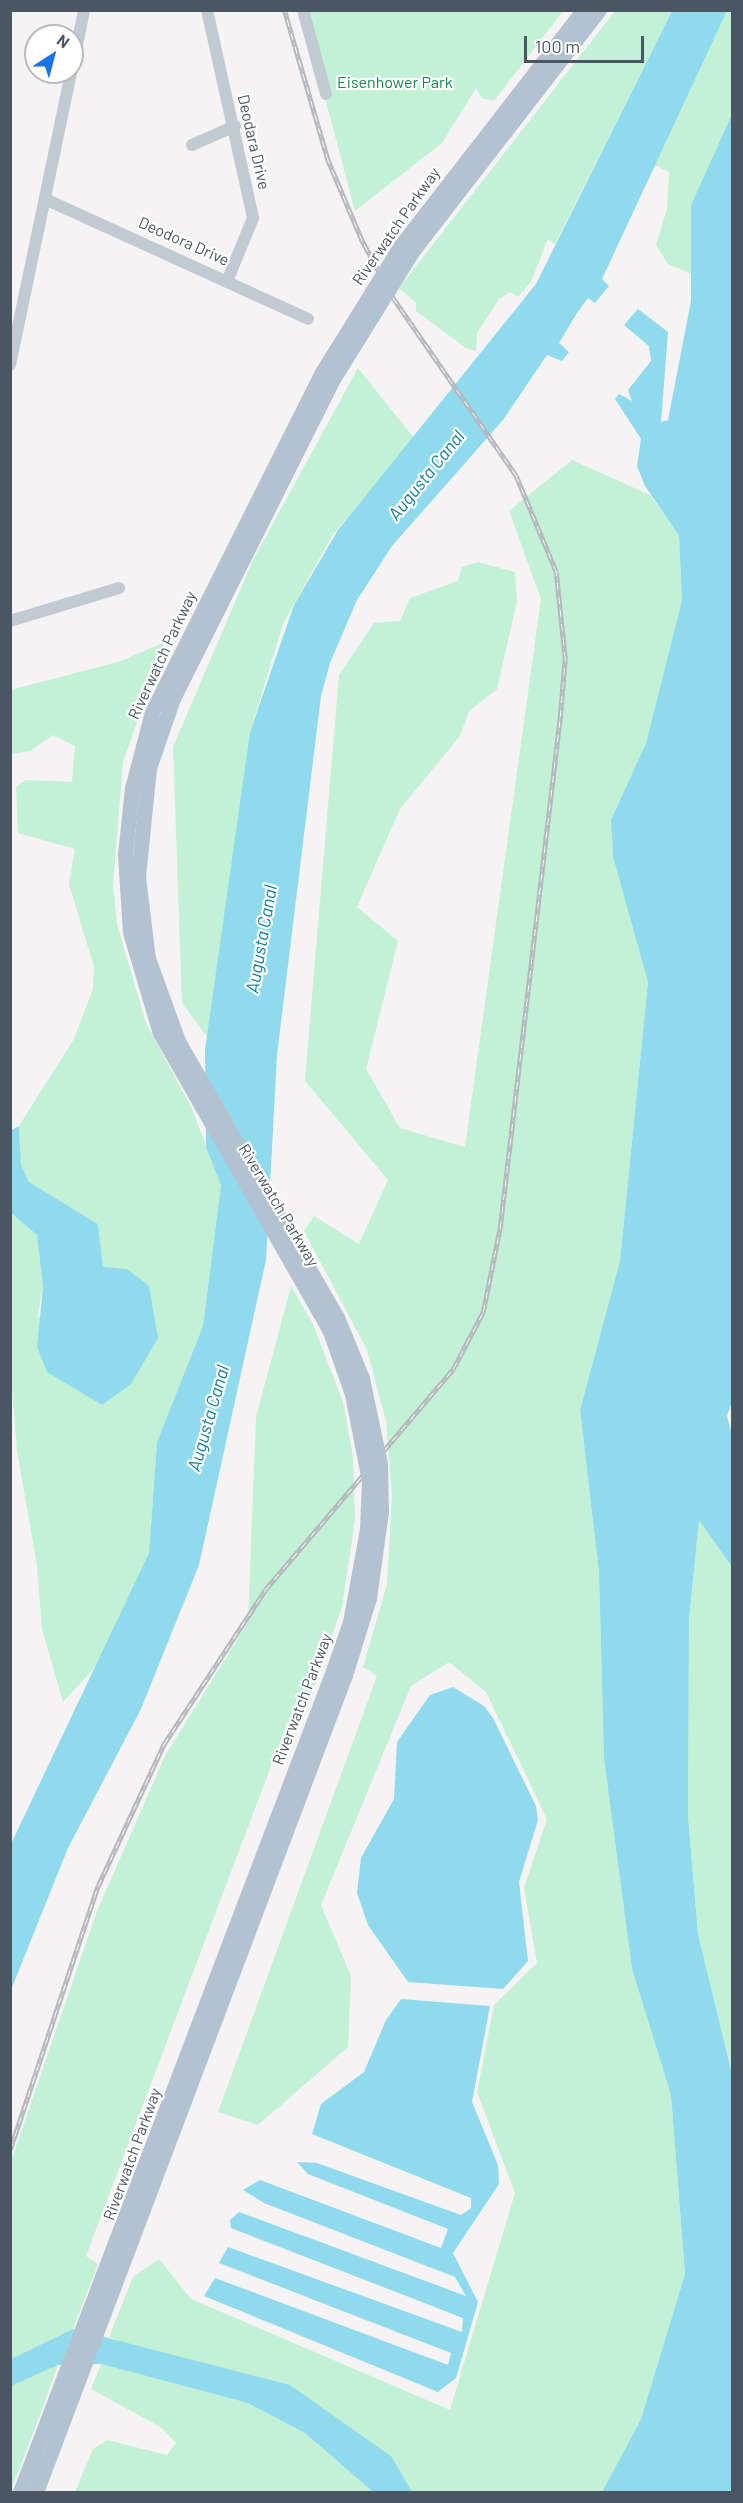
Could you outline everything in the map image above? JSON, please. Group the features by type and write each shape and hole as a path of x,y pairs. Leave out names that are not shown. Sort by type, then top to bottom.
{"main road":[{"name":"Riverwatch Parkway","path":"36,2493 59,2435 104,2296 350,1622 367,1529 369,1481 343,1359 313,1298 175,1065 146,1000 130,932 124,855 132,788 167,678 327,377 406,249 583,10"},
{"name":"Riverwatch Parkway","path":"406,249 599,10"},
{"name":"Riverwatch Parkway","path":"20,2493 40,2441 104,2296 355,1647 377,1561 381,1510 380,1464 363,1378 314,1276 178,1041 160,1000 142,916 139,839 149,768 187,667 327,377"}],"street":[{"path":"10,365 84,10"},
{"name":"Deodara Drive","path":"207,10 235,126 253,218 228,279"},
{"path":"303,10 326,94"},
{"path":"192,145 235,126"},
{"name":"Deodora Drive","path":"45,198 228,279 308,319"},
{"path":"10,621 119,588"}],"green space":[{"name":"Eisenhower Park","path":"302,11 563,11 494,101 482,98 476,88 442,143 355,211"},
{"path":"615,11 672,11 555,244 548,239 531,282 518,297 510,292 499,299 477,333 476,351 466,348 416,311 416,303 399,288"},
{"path":"727,11 732,11 732,114 691,205 693,275 668,264 656,245 667,209 669,172 655,165"},
{"path":"358,368 414,438 332,536 283,624 250,732 209,1039 182,1003 173,747 253,560"},
{"path":"572,460 650,495 679,536 682,600 646,743 611,820 613,857 648,982 620,1261 580,1410 599,1572 604,1759 632,1969 671,2095 685,2274 641,2419 602,2492 412,2492 392,2457 109,2337 133,2277 159,2259 191,2299 450,2410 515,2193 477,2092 494,2005 537,1963 524,1888 547,1819 486,1692 449,1662 411,1686 321,1905 351,1976 348,2047 258,2125 218,2112 377,1676 363,1667 387,1584 392,1495 386,1421 367,1350 304,1231 314,1216 359,1244 388,1180 305,1081 339,675 374,623 400,621 410,598 458,581 462,567 478,562 515,572 517,601 497,689 469,711 460,736 400,809 357,907 398,941 366,1069 400,1128 465,1147 541,599 509,511"},
{"path":"165,642 123,762 113,884 117,924 146,1023 192,1109 221,1185 203,1326 157,1442 149,1553 98,1664 63,1702 42,1629 37,1566 17,1451 11,1378 11,1213 37,1235 43,1287 37,1318 127,1269 103,1268 98,1224 29,1182 21,1165 19,1126 74,1039 93,989 94,967 69,884 75,849 18,833 16,787 26,780 72,782 75,746 53,735 30,751 11,754 11,690 121,661"},
{"path":"291,1286 313,1324 343,1402 353,1457 355,1520 342,1607 304,1716 288,1721 86,2256 98,2264 73,2329 11,2359 11,2161 97,1911 165,1756 248,1622 256,1417"},
{"path":"699,1519 732,1567 732,2074 698,1934 688,1816 689,1620"},
{"path":"101,2364 248,2403 305,2433 373,2492 75,2492 93,2449 107,2440 167,2455 176,2443 162,2428 91,2389"},
{"path":"58,2365 37,2423 11,2490 11,2386"}],"water":[{"name":"Augusta Canal","path":"672,11 727,11 602,279 609,286 595,303 588,298 577,313 559,343 569,352 562,361 547,355 503,420 392,546 357,600 330,663 321,696 277,1055 266,1260 199,1565 141,1709 68,1848 11,1990 11,1844 149,1553 157,1442 203,1326 221,1185 206,1147 205,1050 250,732 294,605 338,530 536,284"},
{"path":"732,114 732,1402 727,1416 732,1434 732,1567 699,1520 689,1620 688,1816 698,1934 732,2074 732,2492 602,2492 641,2419 685,2274 671,2095 632,1969 604,1759 599,1572 580,1410 620,1261 648,982 613,857 611,820 646,743 682,600 679,536 645,486 637,466 641,439 615,399 619,394 632,401 628,390 651,361 649,346 624,325 638,309 668,332 661,422 668,420 691,301 691,205"},
{"path":"19,1126 21,1165 29,1182 98,1224 103,1267 127,1269 149,1286 158,1338 131,1384 102,1405 47,1372 37,1347 43,1287 37,1235 11,1213 11,1130"},
{"path":"453,1687 484,1706 493,1718 536,1806 538,1820 519,1882 528,1961 503,1989 408,1982 368,1925 357,1893 361,1858 394,1799 397,1742 430,1695"},
{"path":"401,1999 490,2006 472,2102 498,2165 499,2184 453,2253 478,2302 456,2378 438,2392 204,2296 215,2278 448,2365 451,2353 219,2263 228,2247 462,2332 463,2318 231,2228 230,2220 239,2212 466,2296 455,2277 264,2203 243,2190 260,2180 441,2248 448,2229 308,2174 297,2162 317,2163 461,2215 471,2208 471,2198 312,2134 321,2104 364,2072 386,2020"},
{"path":"73,2329 290,2385 392,2457 412,2492 373,2492 305,2433 248,2403 101,2364 58,2365 11,2386 11,2359"}],"railway":[{"path":"10,2150 98,1886 164,1744 265,1590 453,1369 483,1312 500,1228 565,659 556,572 516,476 394,300 362,241 328,161 284,10"}]}
